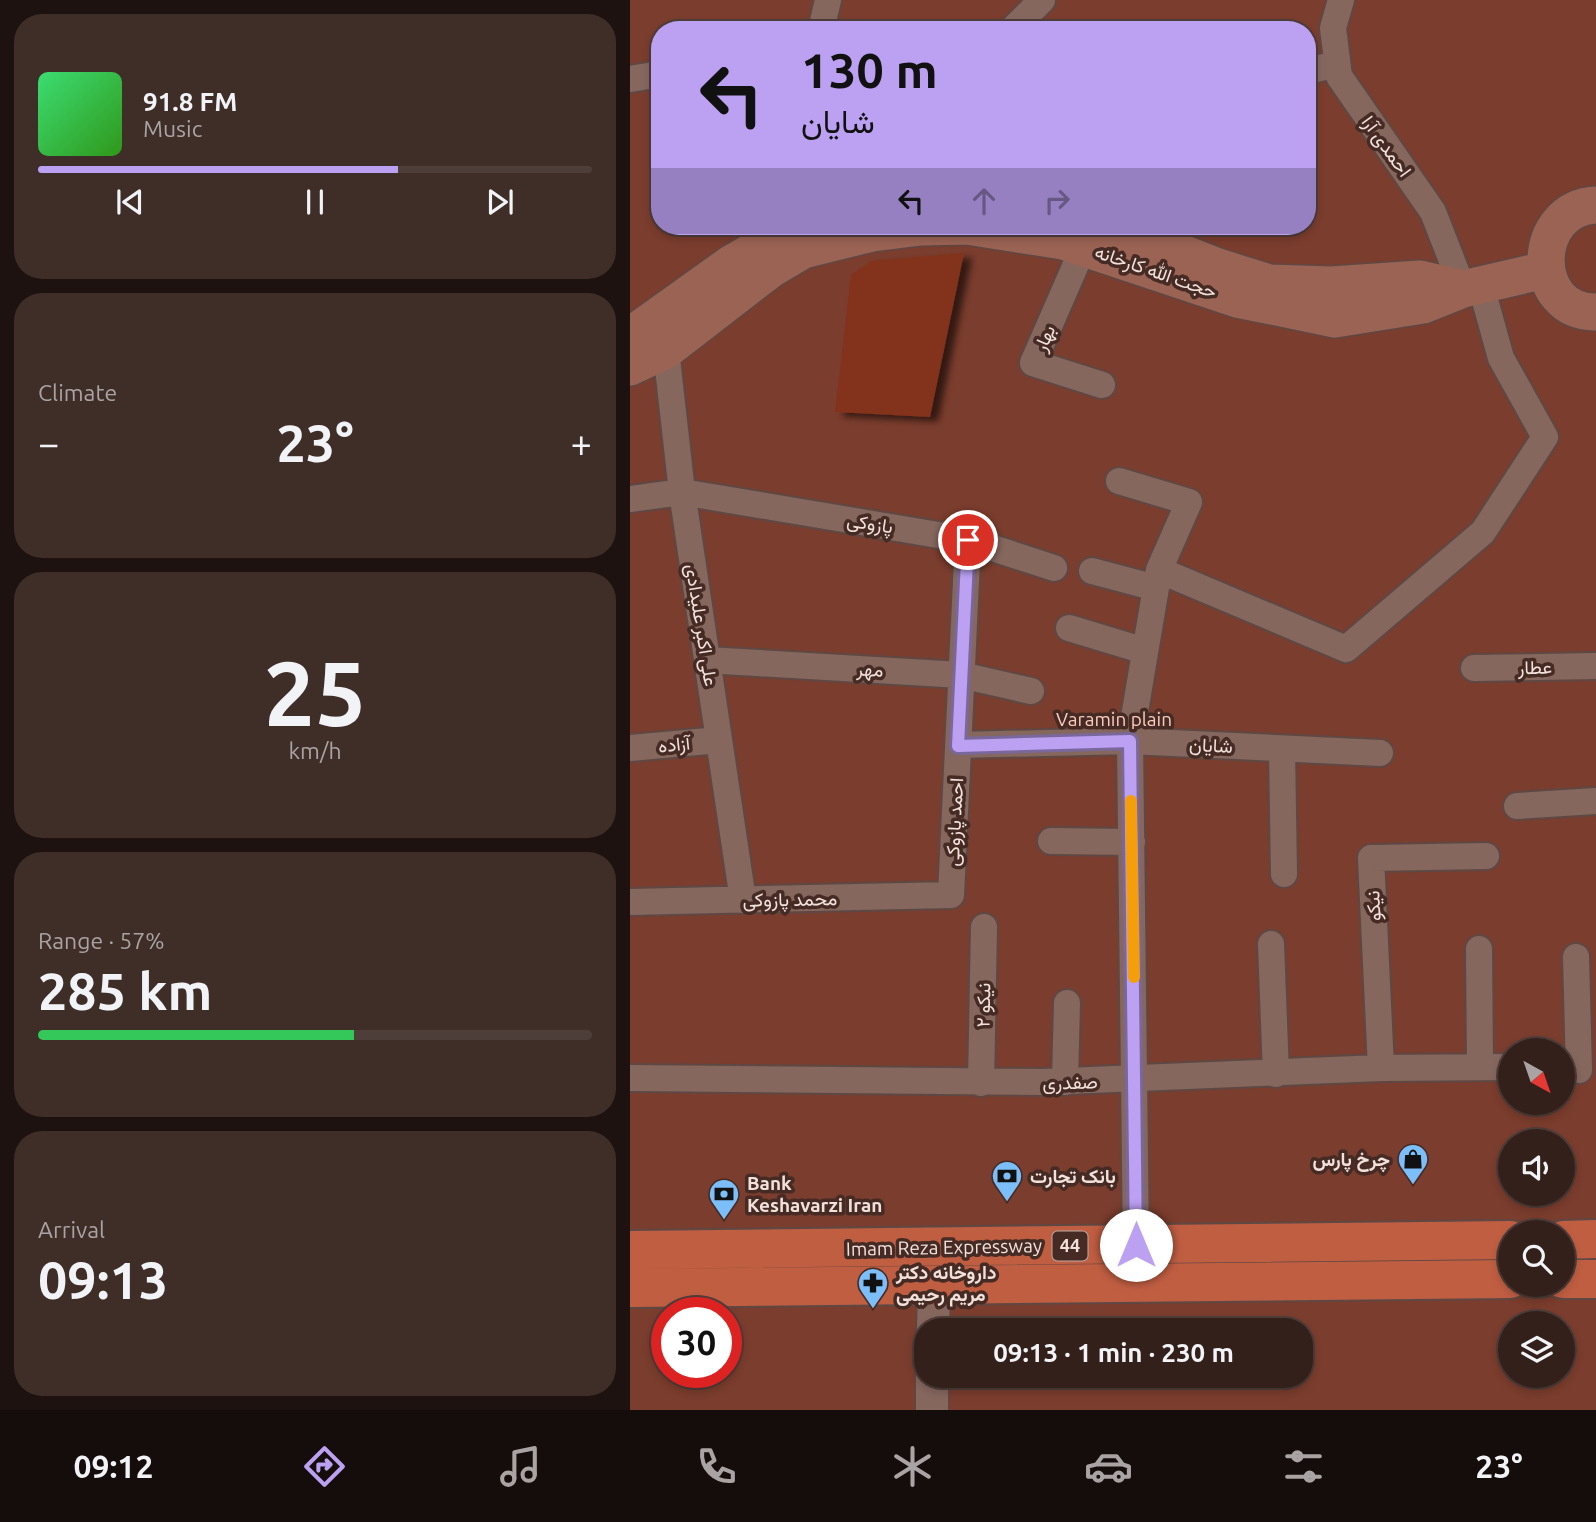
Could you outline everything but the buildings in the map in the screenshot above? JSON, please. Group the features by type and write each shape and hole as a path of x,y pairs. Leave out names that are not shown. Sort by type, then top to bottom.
{"highway":[{"path":"1575,1240 1596,1239"},
{"name":"Imam Reza Expressway","path":"630,1250 1498,1240"},
{"name":"Imam Reza Expressway","path":"630,1288 1498,1279"},
{"path":"1575,1279 1596,1279"}],"main road":[{"path":"1596,205 1575,210 1560,220 1549,234 1545,252 1545,270 1551,285 1561,298 1575,308 1596,312"},
{"path":"630,336 732,263 782,235"},
{"name":"حجت الله کارخانه","path":"630,367 666,350 741,291 803,250 864,235"},
{"name":"حجت الله کارخانه","path":"1099,236 1237,299 1335,319 1423,305 1472,287 1545,270"}],"street":[{"path":"823,21 828,0"},
{"path":"1021,21 1042,0"},
{"name":"احمدی آرا","path":"1157,579 1346,649 1483,532 1545,437 1501,358 1472,287 1433,212 1346,89 1337,64 1333,28 1341,0"},
{"path":"1316,69 1337,64"},
{"path":"630,79 651,76"},
{"name":"بهار","path":"1099,236 1033,363 1102,385"},
{"name":"علی اکبر علیدادی","path":"666,350 682,492 743,900"},
{"path":"1119,481 1189,502 1157,579 1130,741 1136,1245"},
{"name":"پازوکی","path":"630,499 682,492 968,540 1054,568"},
{"name":"احمد پازوکی","path":"951,895 968,540"},
{"path":"1092,571 1157,579"},
{"path":"1069,628 1145,651"},
{"name":"مهر","path":"707,660 961,675 1031,691"},
{"name":"عطار","path":"1474,668 1596,666"},
{"name":"آزاده","path":"630,748 719,740"},
{"name":"شایان","path":"958,746 1130,741 1380,753"},
{"path":"1282,749 1284,874"},
{"path":"1517,806 1596,801"},
{"path":"1051,841 1132,842"},
{"name":"نیکو","path":"1381,1069 1371,858 1486,856"},
{"name":"محمد پازوکی","path":"630,902 951,895"},
{"name":"نیکو ۲","path":"981,1083 984,927"},
{"path":"1271,944 1276,1073"},
{"path":"1479,949 1480,1066"},
{"path":"1576,957 1579,1070"},
{"path":"1065,1082 1067,1003"},
{"name":"صفدری","path":"630,1078 1065,1082 1498,1067"},
{"path":"933,1318 934,1284"},
{"path":"932,1388 932,1410"}],"green space":[{"name":"Varamin plain","path":"630,0 1596,0 1596,1410 630,1410"}],"slow traffic":[{"path":"1131,801 1134,977"}],"place":[{"name":"چرخ پارس","path":"1413,1186"},
{"name":"بانک تجارت","path":"1007,1203"},
{"name":"Bank Keshavarzi Iran","path":"724,1221"},
{"name":"داروخانه دکتر مریم رحیمی","path":"873,1310"}],"route":[{"path":"968,540 958,746 1130,741 1136,1245"}]}
